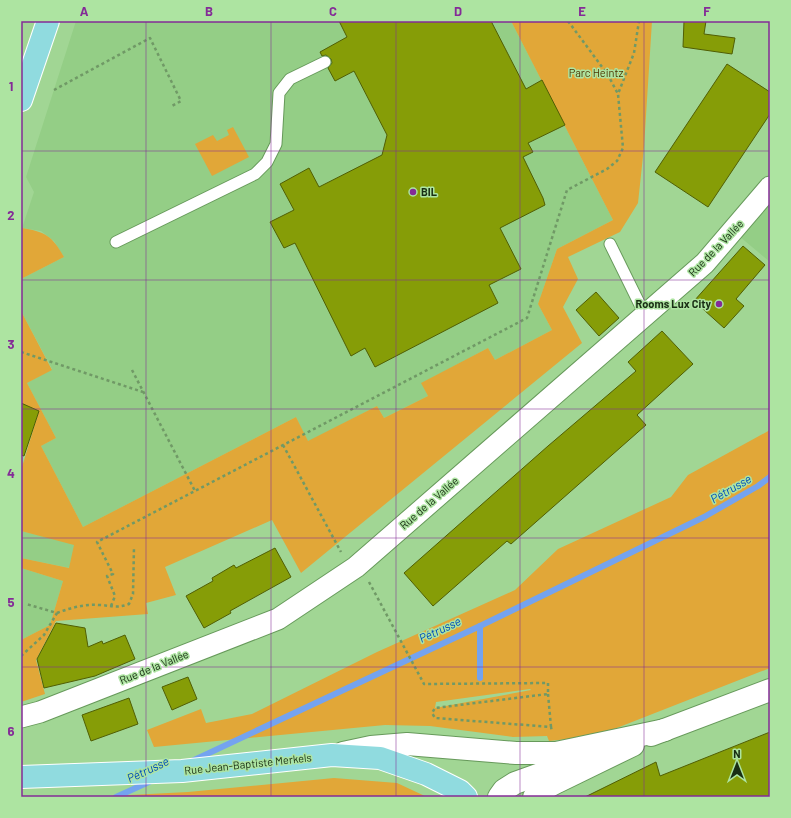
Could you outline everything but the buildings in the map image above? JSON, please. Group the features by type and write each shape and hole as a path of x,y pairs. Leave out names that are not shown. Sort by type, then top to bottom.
{"main road":[{"path":"22,97 48,21"},
{"path":"499,797 504,790 515,783 665,730 770,690"},
{"path":"332,755 371,747 406,744 516,753 556,753 665,730"},
{"path":"534,797 538,792 557,789 665,730"},
{"name":"Rue Jean-Baptiste Merkels","path":"32,777 182,771 332,755 380,758 426,774 460,791 466,797"}],"street":[{"name":"Rue de la Vallée","path":"21,717 40,712 278,619 356,567 705,263 770,187"}],"lane":[{"path":"116,242 255,174 267,162 276,144 279,93 290,79 325,62"},
{"path":"610,244 645,315"}],"path":[{"path":"111,606 115,596 107,576 113,574 97,542 526,318 567,190 607,169 617,161 623,148 618,94 608,75 568,21"},
{"path":"618,94 634,53 639,21"},
{"path":"54,90 150,38 181,101 170,107"},
{"path":"21,352 143,392"},
{"path":"132,370 196,491"},
{"path":"283,445 343,556"},
{"path":"26,604 57,613 84,605 111,606 120,608 129,604 133,594 134,547"},
{"path":"366,576 424,684 548,683 551,727 556,753"},
{"path":"21,656 44,635 57,613"},
{"path":"548,694 435,708 432,713 435,718 551,727"}],"shaded area":[{"path":"76,21 511,21 613,220 557,249 538,304 552,330 495,360 488,348 422,383 428,396 384,418 377,406 308,442 296,417 83,527 41,446 56,438 27,383 52,369 21,311 21,279 64,257 54,241 41,231 22,228 34,192 26,177"},
{"path":"770,199 770,262 733,231"},
{"path":"21,531 75,544 70,568 21,558"},
{"path":"21,568 63,581 50,625 21,640"}],"green space":[{"name":"Parc Heintz","path":"511,21 652,21 644,147 638,203 620,232 568,257 578,279 563,307 582,343 301,573 272,520 165,567 176,595 146,603 148,614 56,621 36,660 45,694 21,702 21,640 50,625 63,581 21,568 21,558 69,568 74,545 21,531 21,470 39,411 21,403 21,311 52,370 27,383 56,438 41,446 83,527 296,417 308,441 377,406 384,418 428,396 421,383 488,348 495,360 552,330 538,304 557,249 613,220"},
{"path":"233,127 249,157 212,176 195,144 213,135 217,141 229,135 227,130"},
{"path":"22,228 37,231 48,236 56,244 64,257 21,279"},
{"path":"770,430 770,668 604,733 577,738 549,741 547,736 513,737 430,726 385,725 154,747 147,730 201,709 206,723 252,714 377,652 515,590 558,549 671,497 688,475","holes":["531,690 435,708 436,702"]},
{"path":"334,778 397,783 427,797 91,797 188,792"}],"waterway":[{"name":"Pétrusse","path":"192,761 480,626 704,517 758,486 770,477"},
{"path":"480,626 480,678"},
{"name":"Pétrusse","path":"116,797 151,781"}],"place":[{"name":"BIL","path":"413,192"},
{"name":"Rooms Lux City","path":"719,304"}]}
